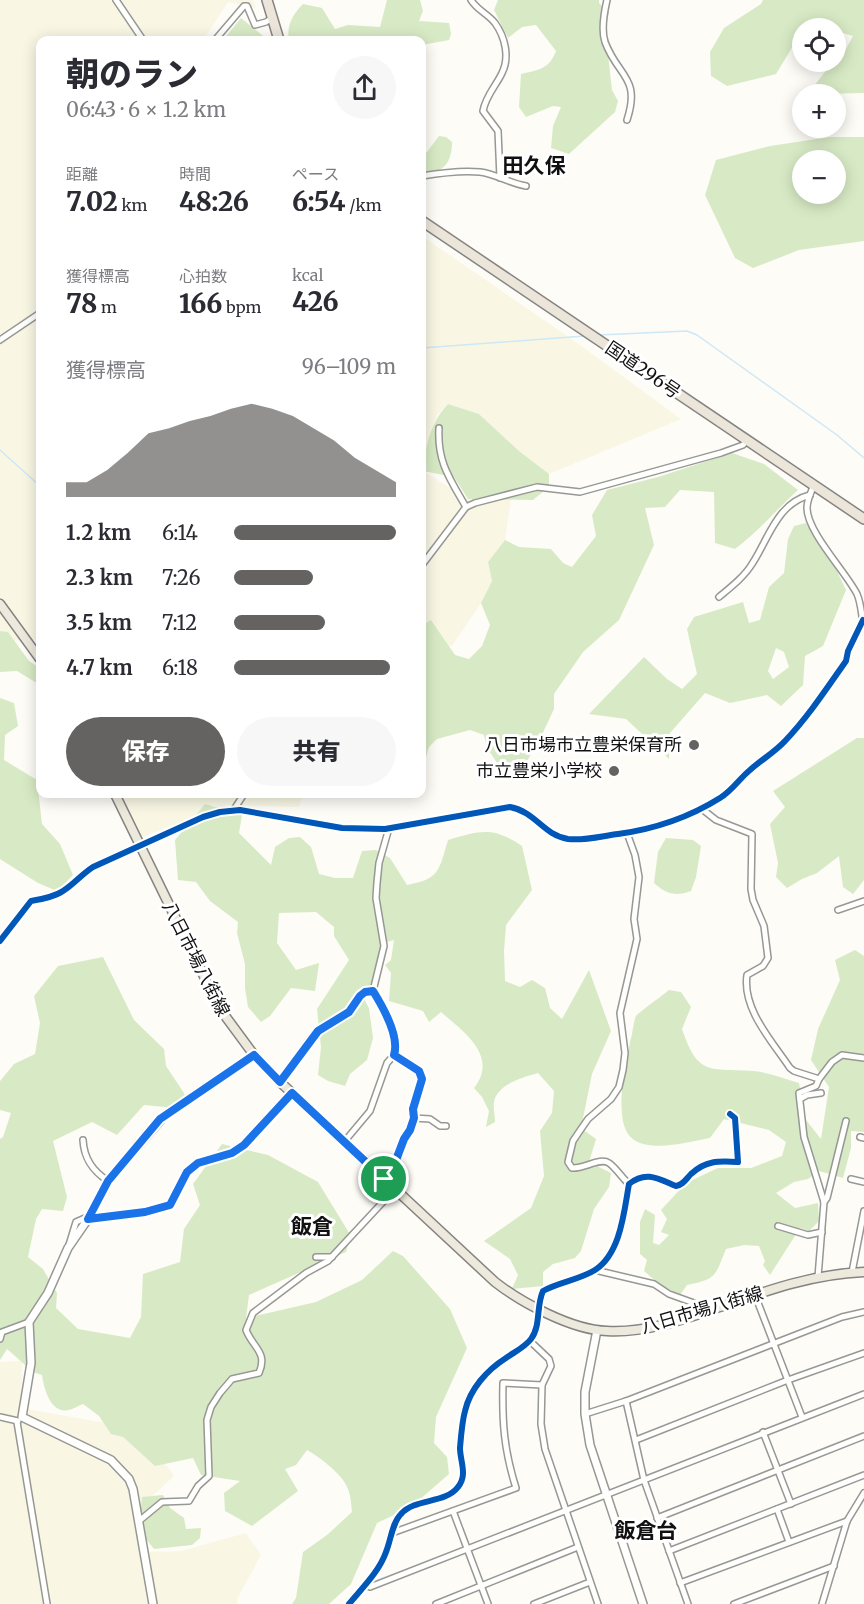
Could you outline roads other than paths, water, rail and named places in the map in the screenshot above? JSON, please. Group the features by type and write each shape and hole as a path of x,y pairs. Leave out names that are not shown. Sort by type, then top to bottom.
{"highway":[{"path":"267,0 278,36"},
{"name":"国道296号","path":"426,224 864,519"}],"main road":[{"path":"0,604 36,654"},
{"name":"八日市場八街線","path":"120,798 140,846 220,1010 254,1055 344,1142 509,1293 557,1318 597,1330 617,1331 647,1328 702,1313 800,1281 864,1272"}],"street":[{"path":"116,0 140,36"},
{"path":"471,0 478,9 494,21 506,48 506,63 492,87 483,111 498,131 500,178"},
{"path":"607,0 603,31 605,41 631,85 633,98 627,120"},
{"path":"218,36 244,6 247,6 255,25 272,18"},
{"path":"426,176 480,172 511,184 526,186"},
{"path":"0,340 36,316"},
{"path":"439,428 441,460 450,482 466,507"},
{"path":"426,561 466,507 476,503 537,487 580,492 721,453 743,445 747,440"},
{"path":"0,941 31,901 49,898 64,891 80,875 93,867 203,817 233,811 255,811 342,828 363,829 389,828 499,807 510,807 530,814 549,832 577,839 655,828 702,809 720,798 756,764 784,743 806,717 846,661 848,651 863,621 856,591 825,548 808,514 807,506 814,485"},
{"path":"719,597 752,565 775,521 798,501 810,495"},
{"path":"233,811 240,798"},
{"path":"702,809 716,820 752,834 751,889 764,926 768,958 763,966 747,975 748,996 756,1016 790,1068 819,1079"},
{"path":"344,1142 370,1111 387,1063 394,1055 395,1046 388,1017 384,1006 373,991 384,946 376,883 389,828"},
{"path":"627,833 635,855 639,877 634,919 637,939 620,1013 625,1053 623,1070 619,1087 611,1099 588,1119 573,1141 568,1162 572,1168 578,1169 604,1161 609,1163 629,1184"},
{"path":"838,910 864,901"},
{"path":"280,1082 318,1031 349,1012 365,992 373,991"},
{"path":"47,1604 20,1420 31,1363 29,1322 48,1293 68,1248 88,1219 108,1181 129,1155 166,1114 254,1055"},
{"path":"384,1179 396,1160 414,1118 413,1109 422,1075 394,1055"},
{"path":"824,1202 804,1137 800,1091 816,1086 832,1062 842,1055 864,1058"},
{"path":"88,1219 145,1212 170,1205 187,1172 198,1163 232,1153 244,1145 292,1093"},
{"path":"800,1099 807,1095 821,1093"},
{"path":"350,1604 366,1585 386,1553 401,1514 450,1494 458,1488 462,1479 460,1449 465,1412 472,1393 481,1380 499,1363 530,1341 537,1326 541,1295 546,1289 562,1285 595,1270 604,1262 614,1248 629,1184 642,1176 652,1175 681,1186 705,1163 738,1162 735,1119 730,1114"},
{"path":"414,1118 430,1119 440,1126 446,1126"},
{"path":"818,1277 824,1202 846,1121"},
{"path":"83,1140 84,1151 95,1172 108,1181"},
{"path":"851,1179 864,1182"},
{"path":"139,1521 162,1502 189,1501 198,1486 209,1476 207,1420 211,1407 232,1379 259,1373 262,1365 263,1357 246,1330 253,1313 306,1273 328,1261 395,1189"},
{"path":"852,1272 864,1210"},
{"path":"778,1227 808,1235 822,1232"},
{"path":"316,1257 332,1257"},
{"path":"595,1270 654,1284 669,1294 694,1303 702,1313"},
{"path":"755,1295 802,1417"},
{"path":"585,1414 626,1401 842,1317 864,1312"},
{"path":"0,1339 2,1332 29,1322"},
{"path":"597,1330 588,1373 585,1414 590,1445 643,1604"},
{"path":"530,1341 549,1359 551,1366 542,1385 541,1424 545,1449 598,1604"},
{"path":"636,1440 788,1380 864,1353"},
{"path":"392,1533 516,1488 507,1460 504,1439 502,1418 504,1383 542,1385"},
{"path":"366,1585 370,1587 564,1509 864,1394"},
{"path":"626,1401 644,1480 688,1604"},
{"path":"0,1417 20,1420 117,1464 129,1479 133,1490 153,1604"},
{"path":"763,1432 790,1504"},
{"path":"657,1518 864,1436"},
{"path":"669,1551 864,1475"},
{"path":"822,1604 847,1521 864,1493"},
{"path":"777,1509 789,1542"},
{"path":"453,1511 488,1604"},
{"path":"680,1583 847,1521"},
{"path":"436,1604 578,1547"},
{"path":"734,1604 834,1566"},
{"path":"534,1604 590,1582"}],"waterway":[{"path":"598,335 687,331 697,335 837,435 864,458"},
{"path":"426,348 584,336"},
{"path":"0,450 36,482"}],"place":[{"name":"八日市場市立豊栄保育所","path":"694,745"},
{"name":"市立豊栄小学校","path":"614,771"}],"district":[{"name":"田久保","path":"534,166"},
{"name":"飯倉","path":"312,1227"},
{"name":"飯倉台","path":"646,1531"}]}
